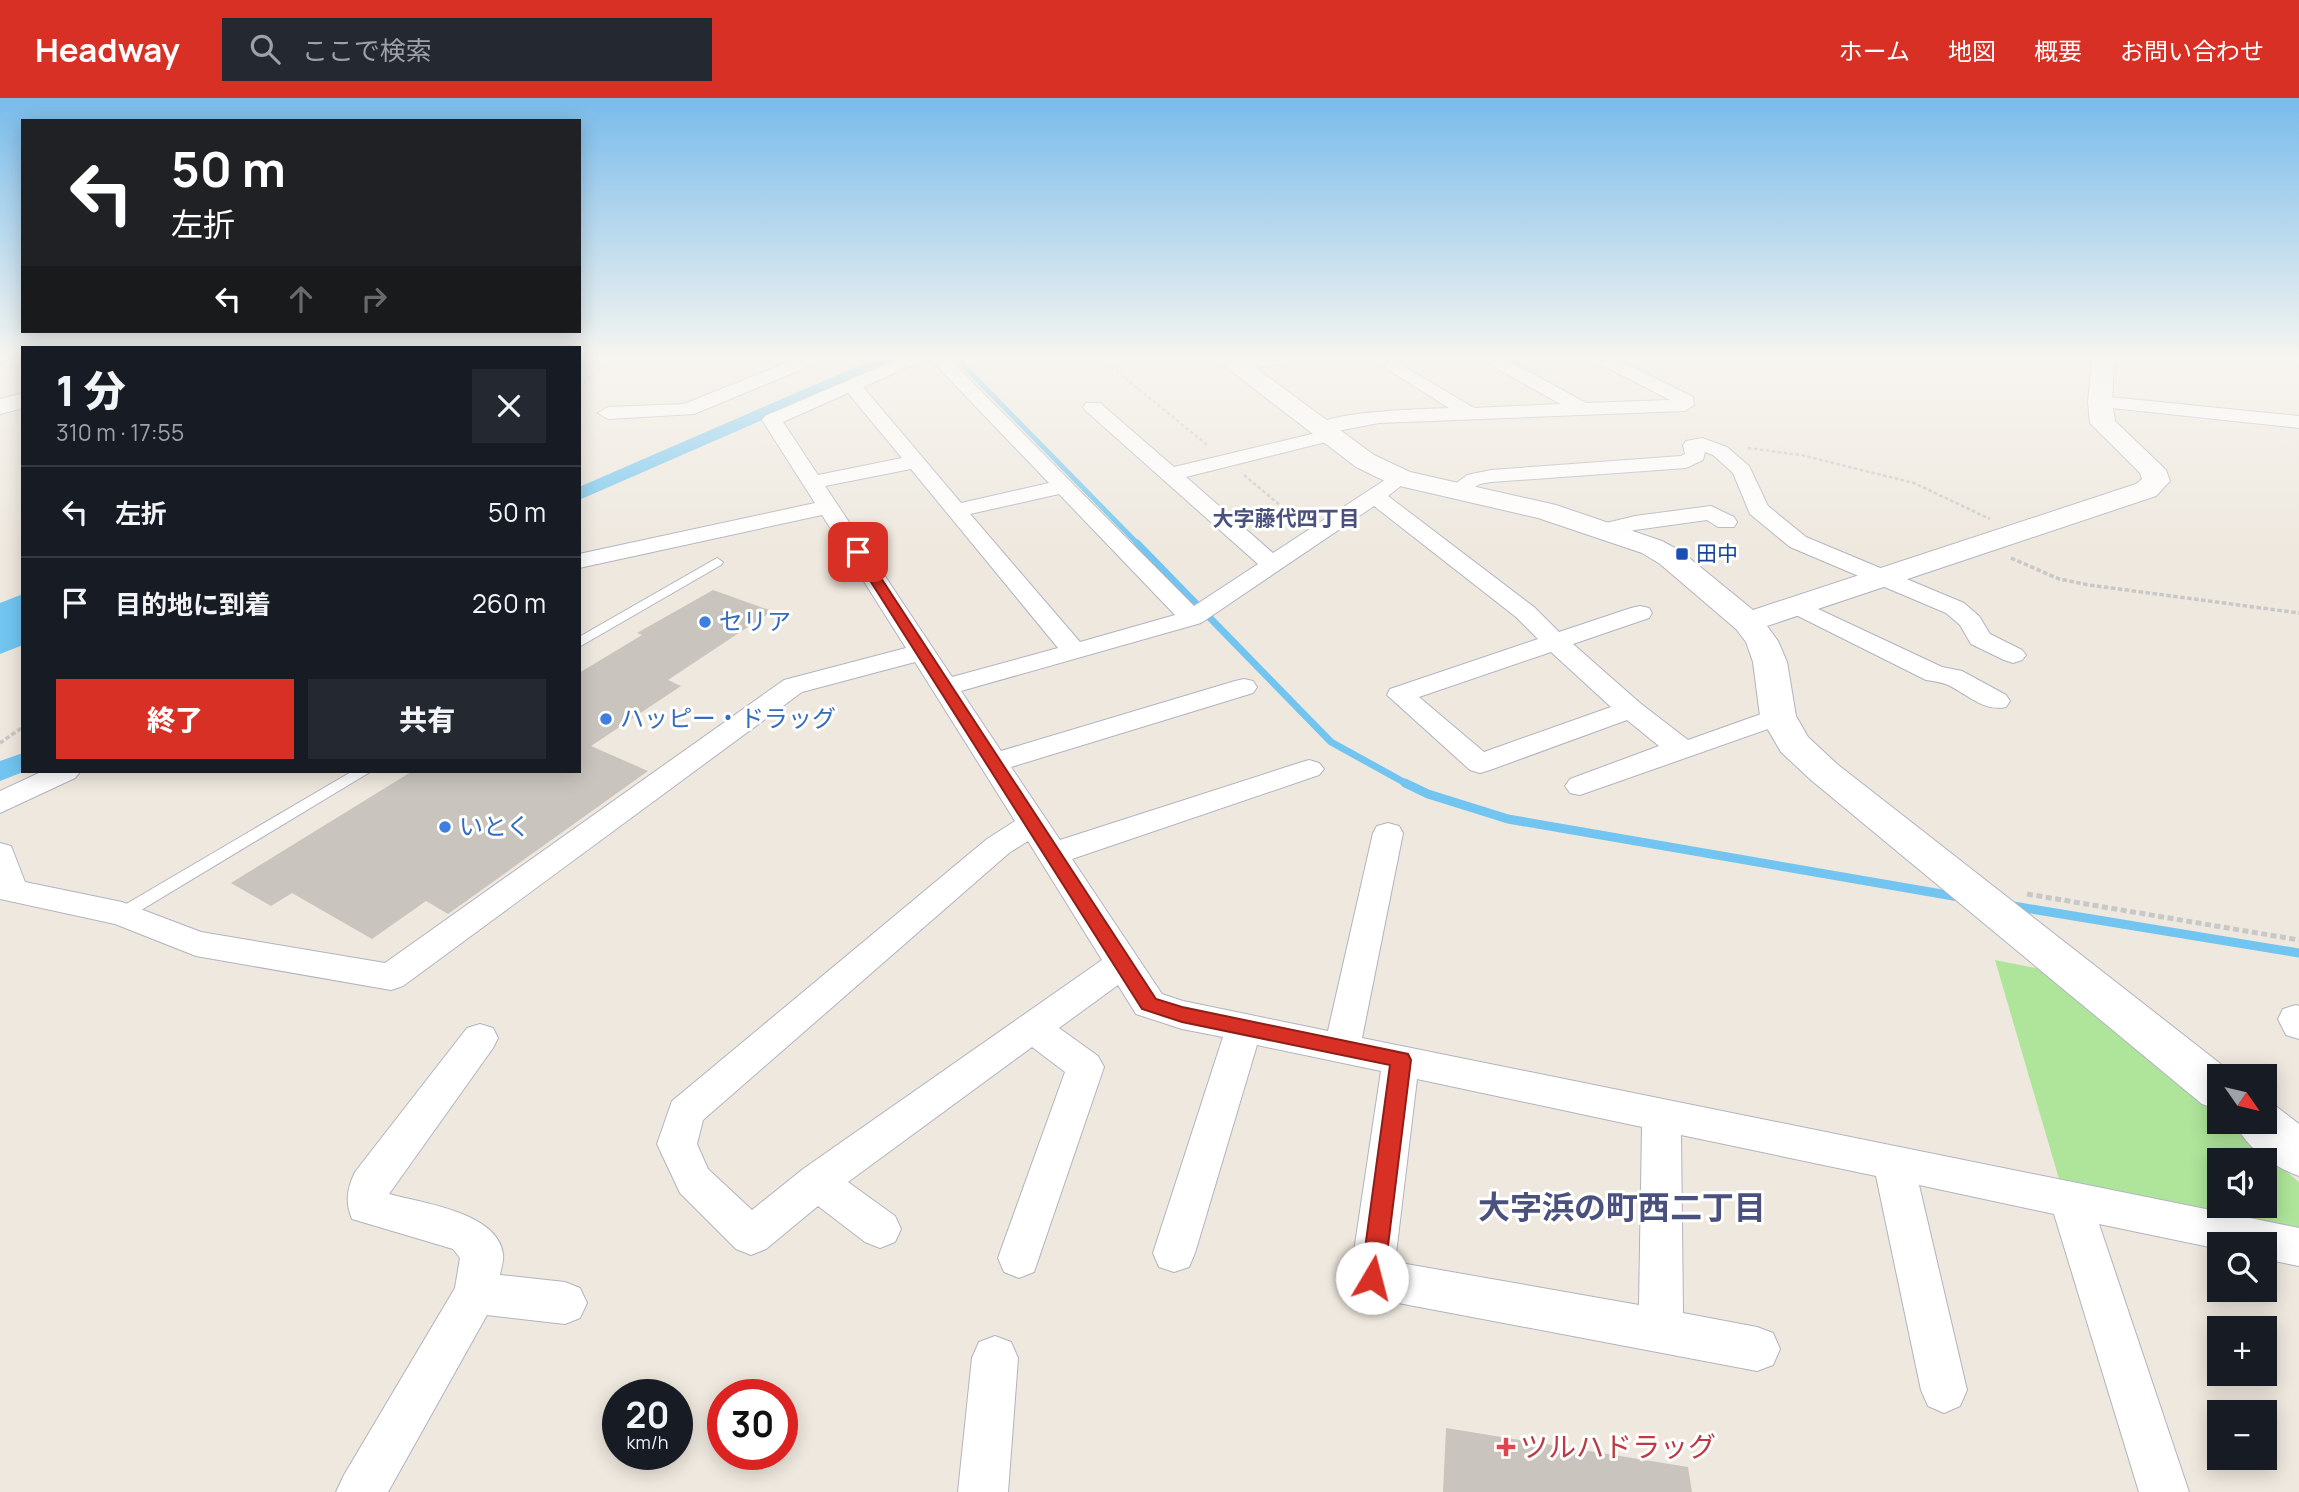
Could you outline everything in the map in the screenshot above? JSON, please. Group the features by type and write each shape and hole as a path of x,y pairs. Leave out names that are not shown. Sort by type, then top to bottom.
{"street":[{"path":"775,424 1149,1004 1182,1014 1342,1048 2299,1247"},
{"path":"884,424 1073,650"},
{"path":"1004,424 1200,613"},
{"path":"1112,424 1272,564"},
{"path":"1318,424 1365,461 1401,478 1546,512 1606,530 1652,547 1671,558 1748,622 1762,641 1770,662 1778,716 1794,744 1824,772 2207,1080"},
{"path":"1169,475 1352,424"},
{"path":"1748,622 1799,607 2015,531 2146,490 2156,481 2153,470 2104,424"},
{"path":"1457,491 1474,478 1686,462 1696,456 1693,445 1702,444 1720,451 1742,470 1758,509 1798,542 1955,608 1970,621 1980,639 2013,655"},
{"path":"812,482 915,462"},
{"path":"946,687 1200,613 1401,478"},
{"path":"957,510 1065,486"},
{"path":"1606,530 1636,523 1719,518 1701,505 1693,494"},
{"path":"1374,496 1525,611 1557,644 1630,709 1684,751 1778,716"},
{"path":"581,561 828,507"},
{"path":"1799,607 1935,674 1953,677 1996,701"},
{"path":"1630,709 1480,764 1400,695 1557,644 1640,613"},
{"path":"0,854 11,891 121,914 196,944 391,977 793,686 911,655"},
{"path":"994,763 1244,687"},
{"path":"1580,786 1679,748"},
{"path":"1052,854 1309,769"},
{"path":"0,803 63,773"},
{"path":"1032,824 998,846 686,1112 677,1144 694,1181 751,1236 817,1182 1123,963"},
{"path":"1342,1048 1388,833"},
{"path":"1019,1258 1085,1068 1032,1027"},
{"path":"1174,1253 1244,1027"},
{"path":"360,1492 476,1293 482,1253 466,1234 367,1206 369,1185 480,1038"},
{"path":"1401,1060 1372,1278 1757,1349"},
{"path":"1661,1114 1661,1330"},
{"path":"2274,1134 2299,1154"},
{"path":"1893,1162 1944,1390"},
{"path":"817,1182 880,1229"},
{"path":"2070,1199 2164,1492"},
{"path":"476,1293 565,1303"},
{"path":"983,1492 995,1358"}],"lane":[{"path":"581,642 717,562"},
{"path":"121,914 360,773"}],"path":[{"path":"1702,444 1789,454 1869,470 1914,483 2015,531"},
{"path":"1978,544 2059,579 2299,613"},
{"path":"0,743 21,728"},
{"path":"1985,900 1992,888 2299,940"}],"green space":[{"path":"1995,960 2046,970 2207,1105 2207,1134 2241,1134 2258,1148 2207,1148 2207,1210 2059,1179"},
{"path":"2277,1164 2299,1182 2299,1230 2243,1218 2277,1218"}],"water":[{"path":"21,595 21,646 0,654 0,603"}],"building":[{"name":"いとく","path":"713,590 772,611 668,680 681,686 591,746 648,771 448,914 426,901 372,939 292,893 271,906 231,883 409,773 581,773 581,672 642,635 637,633"},
{"name":"ツルハドラッグ","path":"1446,1428 1688,1467 1692,1492 1443,1492"}],"waterway":[{"path":"581,493 739,424"},
{"path":"1021,424 1139,545"},
{"path":"1137,543 1331,742 1408,784"},
{"path":"0,772 21,762"},
{"path":"1408,784 1428,794 1508,819 1959,897"},
{"path":"2013,906 2299,953"}],"place":[{"name":"田中","path":"1682,554"},
{"name":"セリア","path":"705,622"},
{"name":"ハッピー・ドラッグ","path":"606,719"},
{"name":"いとく","path":"445,827"},
{"name":"ツルハドラッグ","path":"1506,1447"}],"district":[{"name":"大字藤代四丁目","path":"1286,519"},
{"name":"大字浜の町西二丁目","path":"1622,1208"}],"route":[{"path":"858,552 1149,1004 1182,1014 1401,1060 1372,1278"}]}
